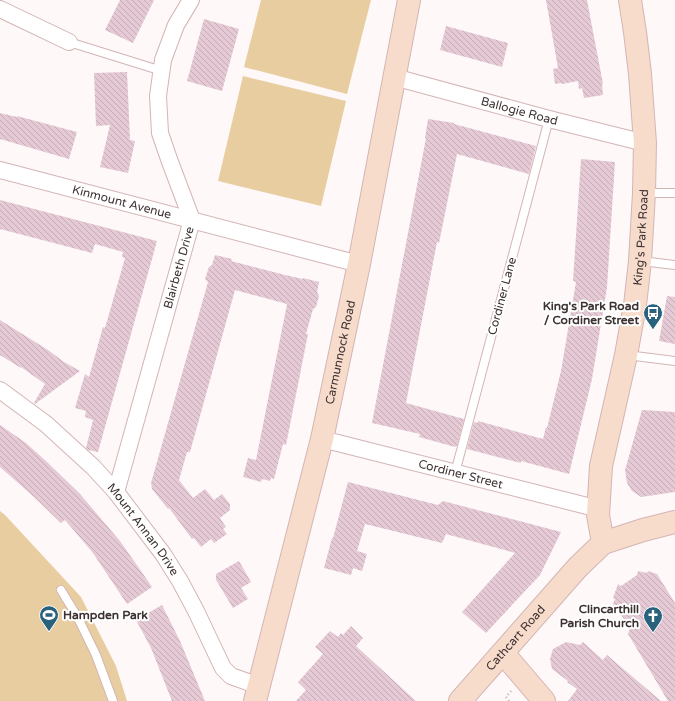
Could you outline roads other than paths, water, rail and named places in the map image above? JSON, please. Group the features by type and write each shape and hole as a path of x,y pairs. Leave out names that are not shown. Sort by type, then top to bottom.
{"street":[{"name":"Blairbeth Drive","path":"116,492 192,220 160,133 158,96 163,60 176,25 191,0"},
{"name":"Carmunnock Road","path":"257,694 322,439 359,264 409,0"},
{"name":"King's Park Road","path":"603,543 598,515 601,466 626,355 635,305 640,261 644,193 645,143 640,74 630,0"},
{"path":"0,9 69,42"},
{"name":"Ballogie Road","path":"394,77 549,119 645,143"},
{"name":"Kinmount Avenue","path":"0,170 359,264"},
{"name":"Mount Annan Drive","path":"0,390 46,424 93,467 116,492 158,548 180,581 223,668 231,676 257,694"},
{"name":"Cordiner Street","path":"322,439 599,509"},
{"name":"Cathcart Road","path":"460,701 578,567 603,543 643,530 675,522"},
{"path":"503,653 544,701"}],"lane":[{"path":"69,42 162,71"},
{"name":"Cordiner Lane","path":"455,473 549,119"},
{"path":"644,193 675,193"},
{"path":"640,261 675,266"},
{"path":"626,355 675,361"},
{"path":"61,590 78,618 96,655 113,701"}],"place":[{"name":"King's Park Road / Cordiner Street","path":"653,330"},
{"name":"Hampden Park","path":"49,632"},
{"name":"Clincarthill Parish Church","path":"653,633"}]}
